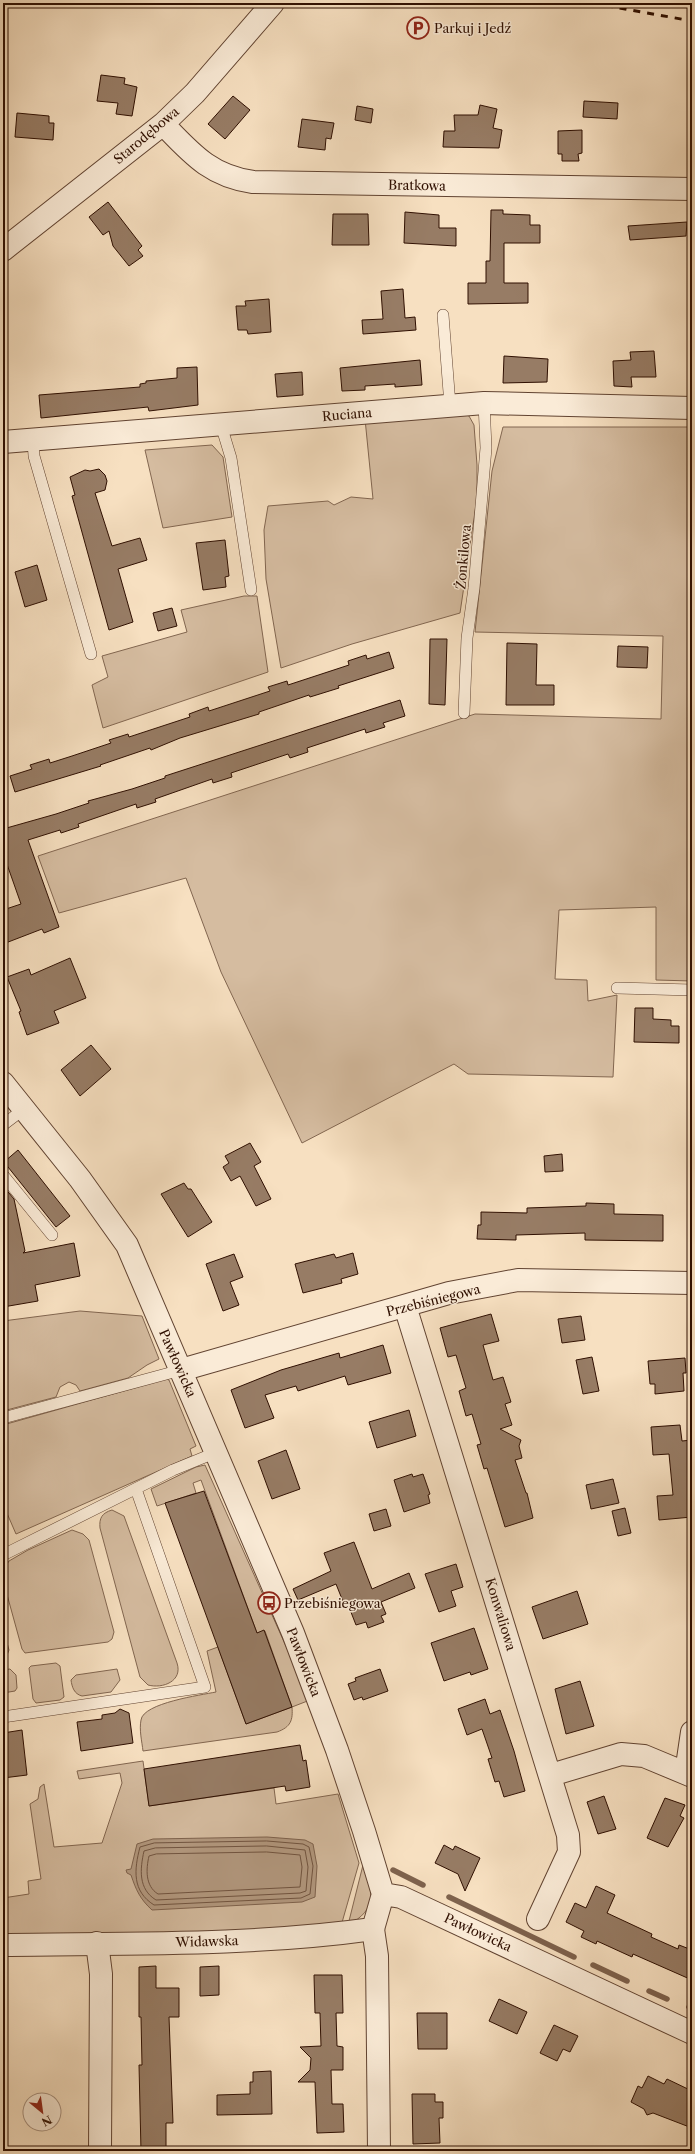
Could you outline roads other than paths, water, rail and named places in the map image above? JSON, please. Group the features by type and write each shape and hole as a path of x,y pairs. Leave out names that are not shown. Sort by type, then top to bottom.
{"street":[{"name":"Starodębowa","path":"3,250 163,124 195,93 273,3"},
{"name":"Bratkowa","path":"163,124 201,162 230,177 253,182 692,189"},
{"name":"Ruciana","path":"3,442 484,403 692,408"},
{"name":"Pawłowicka","path":"3,1083 80,1179 127,1245 217,1452 307,1668 364,1831 382,1894 401,1897 414,1902 692,2033"},
{"name":"Przebiśniegowa","path":"181,1370 449,1293 518,1280 692,1283"},
{"name":"Konwaliowa","path":"405,1306 568,1835 569,1852 538,1919"},
{"path":"550,1775 621,1754 644,1756 689,1774 692,1732"},
{"path":"379,2151 377,1956 372,1929 382,1894"},
{"name":"Widawska","path":"3,1945 318,1936 372,1929"},
{"path":"97,1943 101,1974 100,2151"}],"lane":[{"path":"443,315 450,405"},
{"name":"Żonkilowa","path":"464,713 467,638 474,588 486,448 484,403"},
{"path":"221,425 232,458 251,590"},
{"path":"33,440 34,456 91,654"},
{"path":"618,988 692,990"},
{"path":"3,1125 24,1109"},
{"path":"3,1175 52,1235"},
{"path":"3,1418 181,1370"},
{"path":"3,1555 136,1489 217,1452"},
{"path":"3,1717 205,1687 136,1489"}],"water":[{"path":"267,1837 305,1840 313,1844 317,1866 315,1897 302,1902 152,1910 141,1898 131,1875 127,1873 126,1870 131,1869 137,1844 153,1839"}],"waterway":[{"path":"393,1870 423,1885"},
{"path":"449,1897 574,1957"},
{"path":"593,1965 627,1981"},
{"path":"649,1991 667,1999"}],"railway":[{"path":"592,3 692,21"}],"place":[{"name":"Parkuj i Jedź","path":"418,28"},
{"name":"Przebiśniegowa","path":"269,1603"}]}
